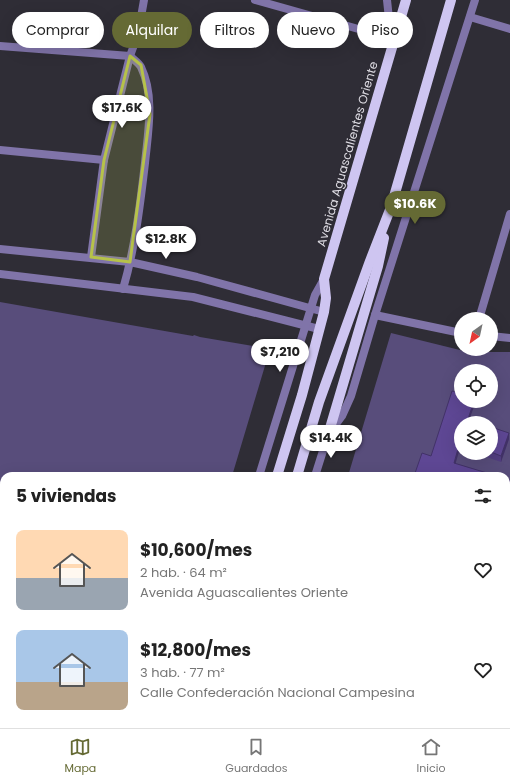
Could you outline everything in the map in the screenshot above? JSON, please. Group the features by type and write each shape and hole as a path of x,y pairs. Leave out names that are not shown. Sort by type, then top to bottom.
{"main road":[{"name":"Avenida Aguascalientes Oriente","path":"402,12 406,0"},
{"path":"328,436 378,266 391,207 451,0"},
{"name":"Avenida Aguascalientes Oriente","path":"278,472 302,395 324,312 326,298 324,279 391,48"},
{"path":"298,472 319,402 391,207"}],"street":[{"path":"91,257 104,160 130,56 138,34 144,0"},
{"path":"255,0 357,27"},
{"path":"387,0 388,12"},
{"path":"316,472 328,436 342,416 351,396 375,315 475,0"},
{"path":"470,17 510,29"},
{"path":"0,46 130,56 140,65 147,86 150,114 140,209 130,262 123,289"},
{"path":"0,150 104,160"},
{"path":"481,312 510,214"},
{"path":"0,249 130,262 197,277 324,312"},
{"path":"0,274 193,297 319,329"},
{"name":"Avenida Aguascalientes Oriente","path":"260,472 305,326 315,296 324,279"},
{"path":"375,315 454,332"},
{"path":"498,337 510,338"}],"highlighted area":[{"path":"130,56 141,65 150,114 130,262 91,257 104,160"}],"shaded area":[{"path":"0,302 270,349 233,472 0,472"},
{"path":"391,333 454,349 454,356 498,356 498,352 510,352 510,472 349,472"}],"building":[{"path":"452,391 454,391 454,408 472,408 469,416 454,416 454,463 484,472 415,472 422,453 431,456"},
{"path":"498,429 509,433 501,456 498,455"}]}
